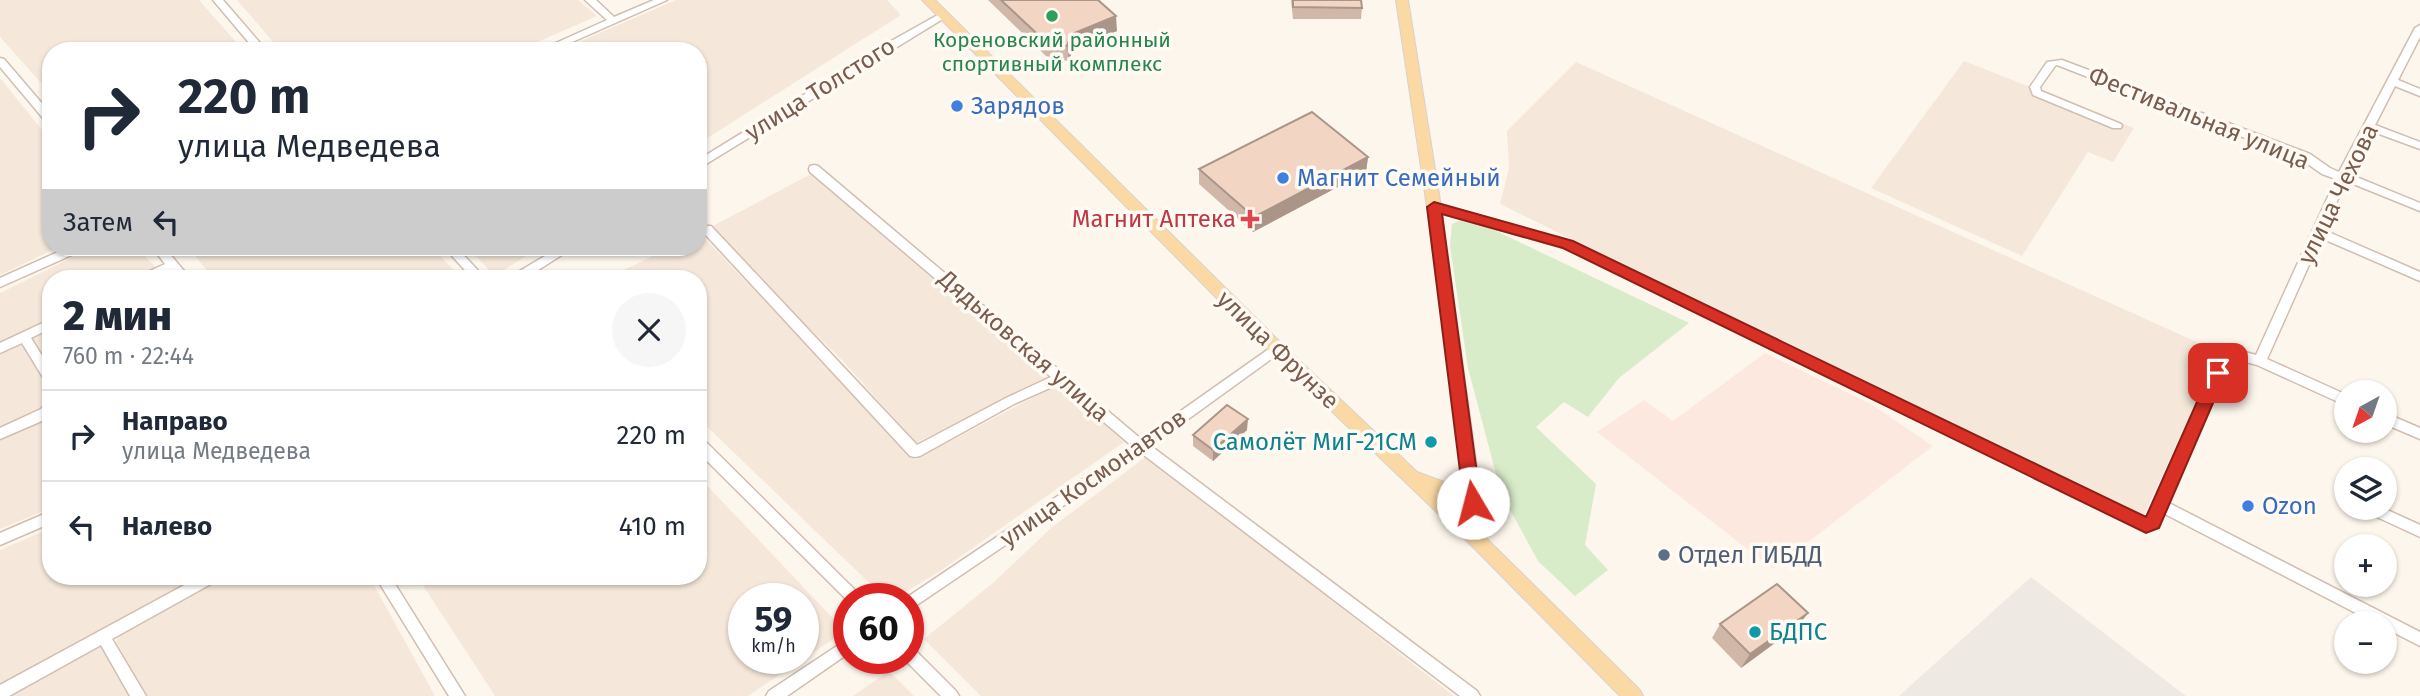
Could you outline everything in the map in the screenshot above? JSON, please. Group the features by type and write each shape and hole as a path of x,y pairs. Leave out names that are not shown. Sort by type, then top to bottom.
{"main road":[{"name":"улица Фрунзе","path":"928,0 1276,349 1479,542 1633,696"},
{"path":"1402,0 1434,207 1479,542"},
{"path":"1404,471 1443,489 1470,484"}],"street":[{"path":"218,0 254,42"},
{"path":"590,0 613,21"},
{"path":"563,42 662,0"},
{"name":"улица Толстого","path":"707,159 943,15"},
{"name":"улица Чехова","path":"2260,361 2343,176 2417,40 2420,28"},
{"path":"0,61 42,110"},
{"name":"Фестивальная улица","path":"2034,91 2055,62 2306,157 2326,171 2420,207"},
{"path":"2393,82 2420,93"},
{"path":"2034,91 2117,126"},
{"path":"2371,127 2420,146"},
{"name":"Дядьковская улица","path":"814,169 1141,446 1472,696"},
{"path":"1434,207 1568,245 2130,520 2146,525 2152,522 2160,505 2227,352 2260,361 2334,395"},
{"path":"707,229 915,452 1060,378"},
{"path":"2318,232 2420,277"},
{"path":"0,284 60,256"},
{"path":"166,256 177,270"},
{"path":"458,256 472,270"},
{"path":"530,270 553,256"},
{"path":"162,270 173,265"},
{"path":"0,348 42,328"},
{"path":"24,336 42,367"},
{"name":"улица Космонавтов","path":"924,594 1141,446 1276,349"},
{"path":"0,434 42,415"},
{"path":"2398,424 2420,434"},
{"path":"707,452 839,583"},
{"path":"2160,505 2420,639"},
{"path":"2397,520 2420,531"},
{"path":"0,539 42,521"},
{"path":"0,693 196,585"},
{"path":"388,585 457,696"},
{"path":"103,636 138,696"},
{"path":"774,696 833,656"},
{"path":"924,669 951,696"}],"shaded area":[{"path":"0,0 199,0 236,42 42,42 42,84 0,37"},
{"path":"237,0 578,0 597,16 538,42 273,42"},
{"path":"676,0 887,0 901,15 707,138 707,42 579,42"},
{"path":"1964,61 2134,128 2113,162 2088,152 2022,256 1871,188"},
{"path":"1576,62 2219,352 2142,519 1500,204 1509,168 1507,131"},
{"path":"0,78 42,130 42,255 0,275"},
{"path":"811,174 956,295 1047,378 916,443 842,360 766,286 711,227"},
{"path":"707,240 915,460 1058,384 1124,442 920,583 869,583 707,427 707,270 624,270 653,256 707,256"},
{"path":"75,256 145,256 158,270 46,270"},
{"path":"195,256 440,256 454,270 207,270"},
{"path":"476,256 526,256 504,270 489,270"},
{"path":"42,272 42,512 0,529 0,293"},
{"path":"1765,353 1871,404 1933,446 1773,569 1597,432 1644,400 1673,421"},
{"path":"1147,456 1454,696 981,696 924,639 993,583 1051,528"},
{"path":"707,485 799,583 728,583 728,674 781,674 748,696 495,696 423,585 707,585"},
{"path":"42,532 42,585 185,585 0,686 0,550"},
{"path":"2031,577 2186,696 1899,696"},
{"path":"205,585 374,585 435,696 147,696 116,642 120,633"},
{"path":"819,604 833,618 833,639 819,648"},
{"path":"101,642 131,696 5,696"},
{"path":"885,674 892,674 914,696 853,696"}],"green space":[{"path":"1463,219 1488,227 1689,323 1619,378 1588,417 1564,402 1536,427 1596,484 1585,545 1608,570 1575,596 1538,561 1501,493 1468,368 1450,246 1452,224"}],"building":[{"name":"Кореновский районный спортивный комплекс","path":"1001,0 1098,0 1116,16 1072,34 1067,46 1048,44"},
{"path":"1293,0 1361,0 1362,8 1293,7"},
{"name":"Магнит Семейный","path":"1312,112 1368,157 1254,217 1199,169"},
{"path":"1227,405 1248,419 1213,450 1193,435"},
{"name":"БДПС","path":"1777,584 1808,613 1750,654 1720,624"}],"place":[{"name":"Кореновский районный спортивный комплекс","path":"1052,16"},
{"name":"Зарядов","path":"957,106"},
{"name":"Магнит Семейный","path":"1283,178"},
{"name":"Магнит Аптека","path":"1250,219"},
{"name":"Самолёт МиГ-21СМ","path":"1431,442"},
{"name":"Ozon","path":"2248,506"},
{"name":"Отдел ГИБДД","path":"1664,555"},
{"name":"БДПС","path":"1755,632"}],"route":[{"path":"1473,503 1438,254 1434,207 1544,236 1568,245 2130,520 2146,525 2152,522 2218,373"}]}
